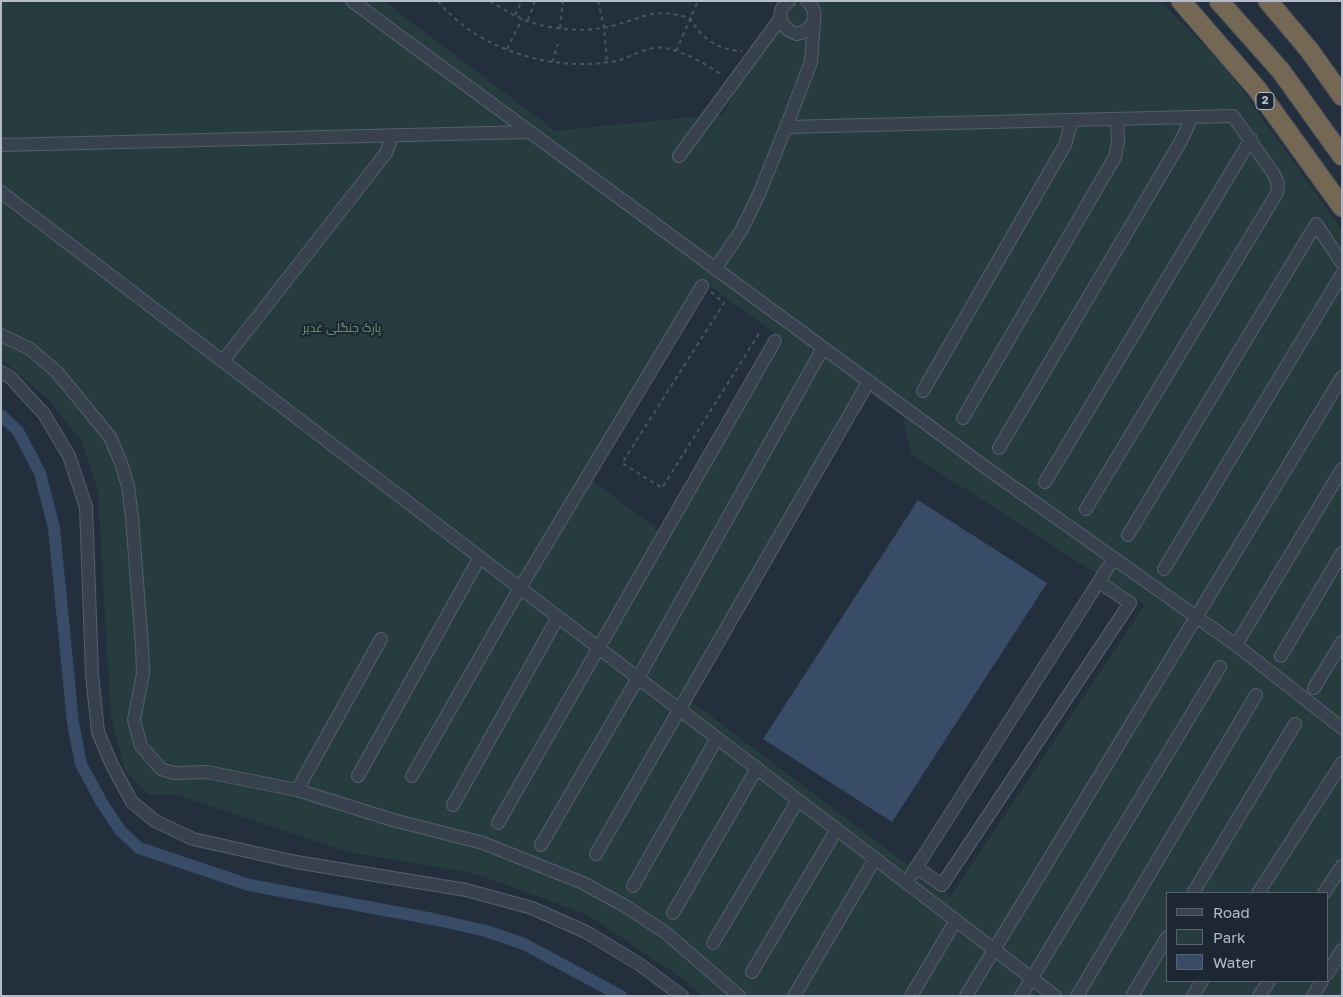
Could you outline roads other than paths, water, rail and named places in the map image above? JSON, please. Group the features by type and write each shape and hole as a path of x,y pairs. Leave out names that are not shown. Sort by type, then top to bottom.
{"highway":[{"name":"2","path":"1182,1 1257,89 1342,207"},
{"name":"2","path":"1219,1 1281,72 1342,156"},
{"path":"1268,1 1310,51 1342,96"}],"street":[{"path":"352,1 868,381 1236,645 1342,728"},
{"path":"715,269 740,231 759,194 811,62 815,13 807,1"},
{"path":"786,2 780,11 780,19 783,26 796,34 811,28 814,21"},
{"path":"680,156 780,19"},
{"path":"786,127 1233,116 1273,173 1278,182 1277,193 1086,509"},
{"path":"999,448 1176,150 1192,117"},
{"path":"963,418 1115,157 1118,142 1117,119"},
{"path":"923,391 1065,145 1072,120"},
{"path":"1,145 529,132"},
{"path":"223,361 386,153 393,136"},
{"path":"1045,482 1250,139"},
{"path":"1,192 1055,996"},
{"path":"1128,535 1316,224 1342,263"},
{"path":"1164,569 1342,274"},
{"path":"412,776 520,588 702,286"},
{"path":"1,335 30,350 57,372 110,437 121,463 128,486 132,518 142,646 143,673 134,720 141,746 151,760 167,772 207,772 297,790 393,820 483,843 583,883 666,933 739,996"},
{"path":"498,823 775,341"},
{"path":"541,845 638,678 823,348"},
{"path":"1,372 10,377 44,414 69,456 86,507 92,674 98,732 112,765 132,802 155,821 193,839 296,862 466,890 532,908 586,932 639,964 682,996"},
{"path":"966,996 1342,377"},
{"path":"596,854 868,381"},
{"path":"1236,645 1342,469"},
{"path":"1281,656 1342,554"},
{"path":"358,776 480,557"},
{"path":"906,882 1114,558"},
{"path":"916,868 942,885 1130,603 1099,582"},
{"path":"453,805 558,617"},
{"path":"297,790 381,640"},
{"path":"1314,688 1342,642"},
{"path":"1021,996 1220,667"},
{"path":"1077,996 1256,695"},
{"path":"1194,892 1295,724"},
{"path":"633,886 717,738"},
{"path":"1259,892 1342,763"},
{"path":"673,913 756,768"},
{"path":"713,943 798,800"},
{"path":"752,972 836,829"},
{"path":"794,996 875,859"},
{"path":"1325,892 1342,866"},
{"path":"911,996 956,920"},
{"path":"1132,996 1166,939"},
{"path":"1328,972 1342,950"},
{"path":"1193,996 1201,982"},
{"path":"1259,996 1268,982"},
{"path":"1313,996 1321,982"}],"water":[{"path":"918,500 1047,583 892,822 763,739"}],"waterway":[{"path":"1,415 18,431 40,473 54,528 73,723 81,764 102,803 120,830 139,848 249,885 433,919 486,931 524,944 621,996"}],"park label":[{"name":"پارک جنگلی غدیر","path":"342,328"}]}
